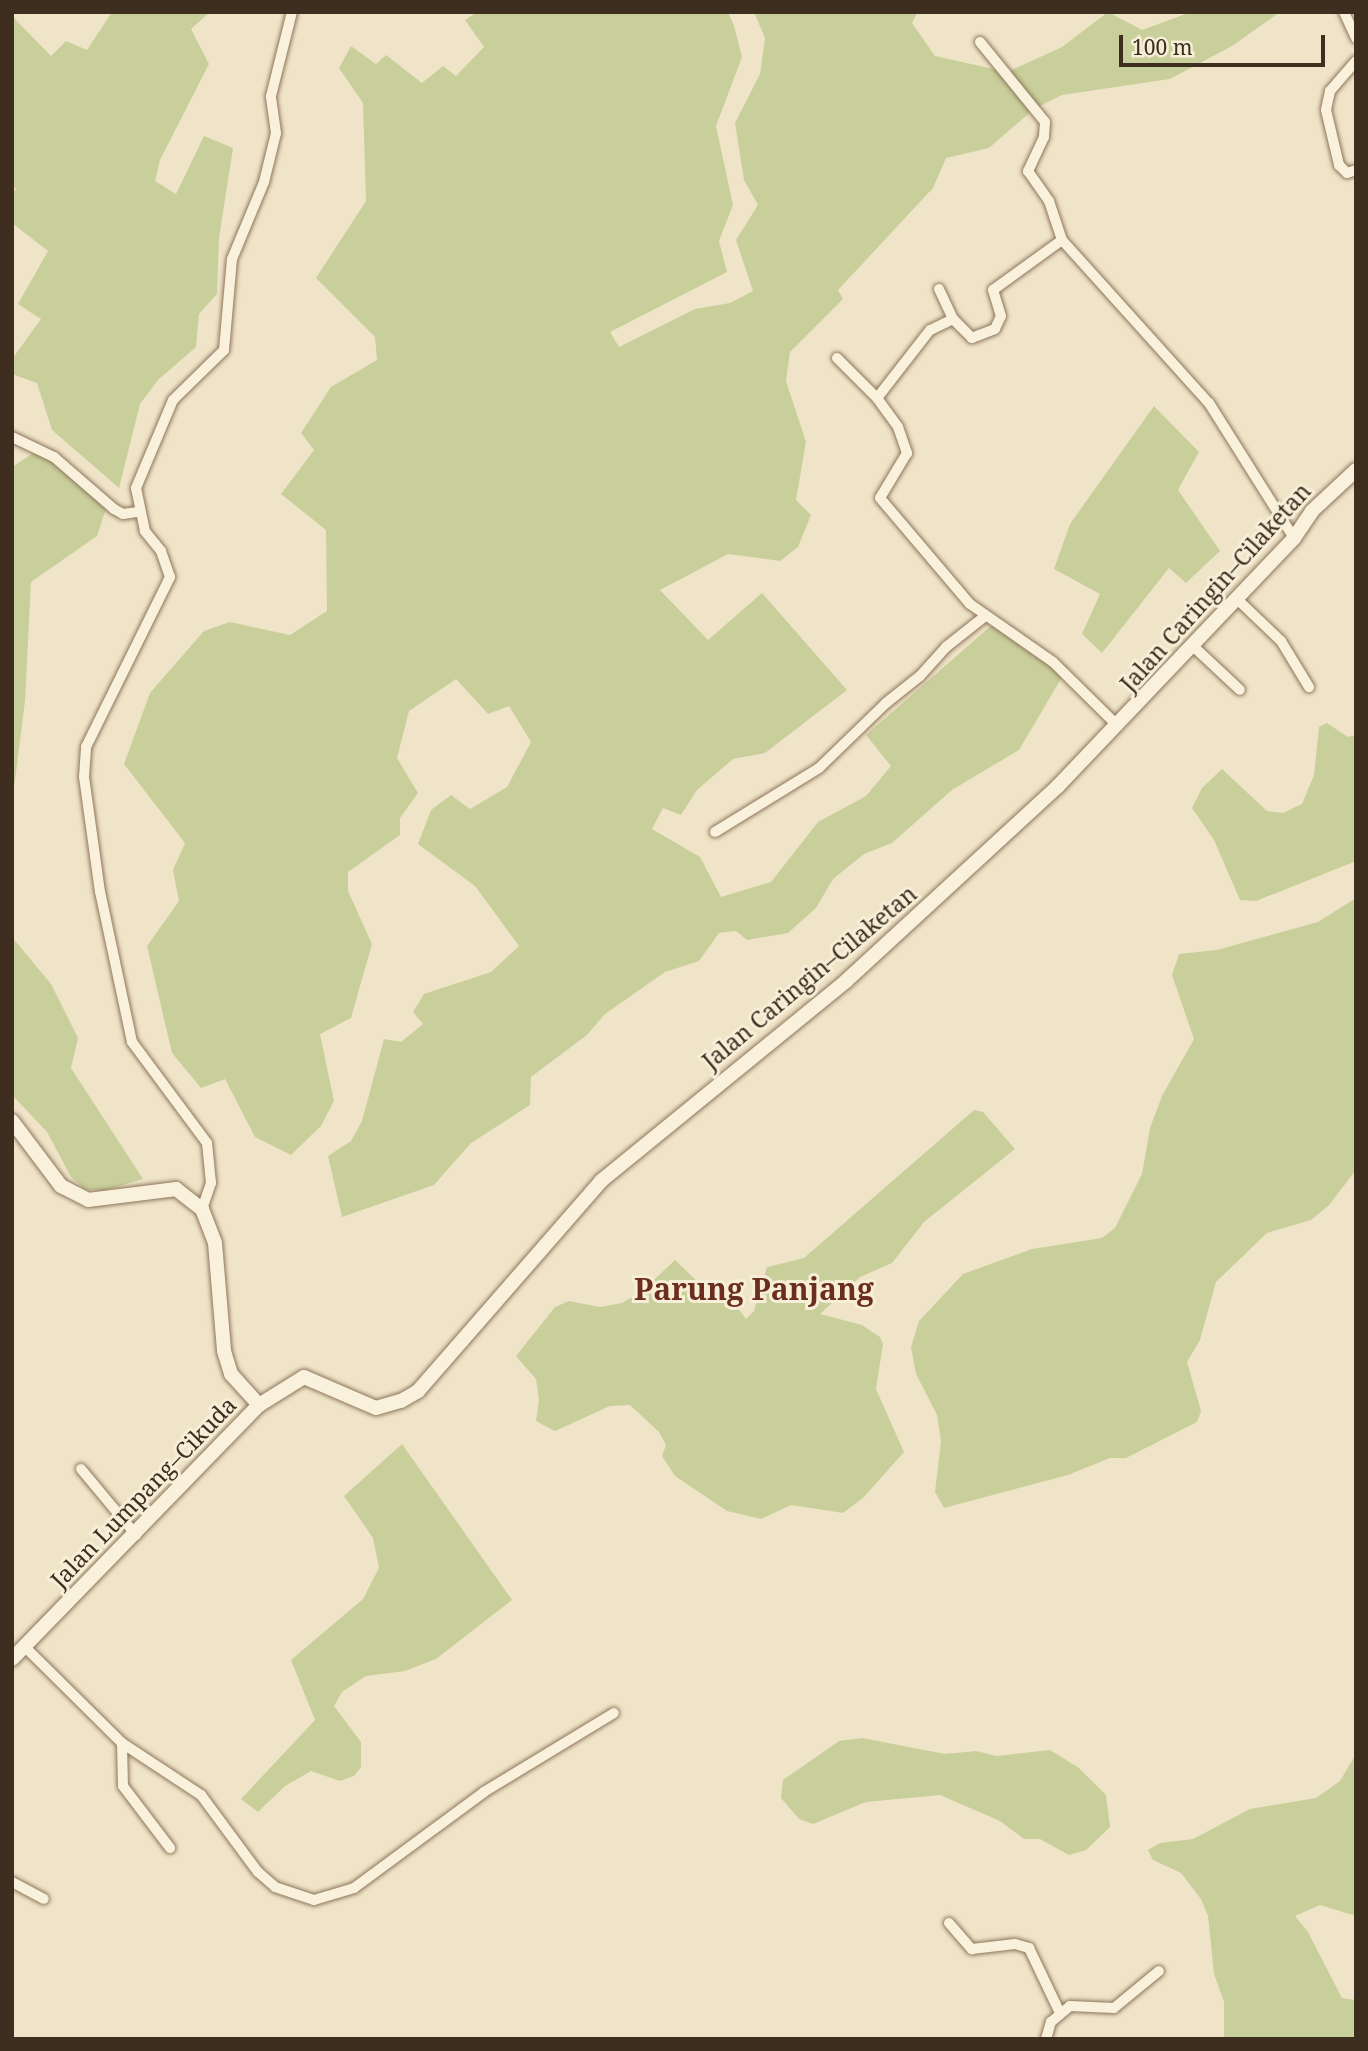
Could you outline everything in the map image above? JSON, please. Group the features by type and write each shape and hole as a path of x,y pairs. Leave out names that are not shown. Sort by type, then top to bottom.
{"street":[{"path":"12,1121 29,1138 61,1186 88,1199 176,1189 202,1209 211,1183 206,1143 132,1042 100,892 84,777 86,747 170,577 138,512 140,472 166,412 224,350 232,259 264,182 275,133 271,96 292,12"},
{"path":"1344,12 1356,38"},
{"path":"980,41 1045,122 1044,137 1028,171 1049,201 1062,240 1209,403 1294,538"},
{"path":"1356,61 1330,90 1326,110 1339,165 1348,173 1356,170"},
{"path":"939,289 953,319 972,338 995,330 1001,316 993,290 1062,240"},
{"path":"877,398 930,330 953,319"},
{"path":"837,358 877,398 898,427 907,453 880,498 939,572 984,617 1053,662 1118,726"},
{"path":"12,437 54,457 114,509 123,514 138,512"},
{"name":"Jalan Caringin–Cilaketan","path":"259,1405 304,1377 376,1408 401,1401 418,1391 601,1181 846,981 1118,726 1294,538 1312,512 1356,470"},
{"path":"1237,599 1282,641 1308,688"},
{"path":"715,832 819,768 886,703 920,676 946,647 984,617"},
{"path":"1193,646 1240,690"},
{"name":"Jalan Lumpang–Cikuda","path":"12,1659 136,1535 259,1405 231,1374 224,1351 215,1243 202,1209"},
{"path":"81,1469 104,1503 136,1535"},
{"path":"23,1646 121,1743 201,1795 275,1887 314,1900 354,1888 484,1791 614,1713"},
{"path":"121,1743 123,1786 170,1848"},
{"path":"12,1882 44,1899"},
{"path":"949,1923 972,1949 1015,1944 1029,1948 1060,2013"},
{"path":"1046,2039 1051,2022 1060,2013 1077,2005 1114,2008 1159,1971"}],"green space":[{"path":"112,12 210,12 191,29 209,64 160,160 155,181 176,194 204,136 233,148 219,238 217,294 199,314 196,347 158,380 140,404 119,488 52,430 37,383 12,374 12,359 41,319 18,304 48,251 12,223 12,194 16,189 12,185 12,16 51,56 66,41 87,50"},
{"path":"477,12 728,12 734,26 742,57 716,126 733,205 719,241 727,272 610,332 619,347 695,309 730,303 753,291 736,240 758,205 744,180 735,123 760,74 765,38 754,12 918,12 912,23 935,56 1007,72 1062,47 1108,12 1142,30 1191,12 1280,12 1232,46 1170,79 1062,95 1034,109 989,148 946,158 933,188 838,290 843,299 790,352 786,381 806,442 796,500 811,515 798,547 780,561 728,554 660,590 708,640 762,593 847,690 765,753 733,759 697,790 681,815 663,808 652,829 700,857 721,897 771,882 818,822 866,796 891,766 866,735 993,624 1068,667 1019,750 952,790 892,843 864,854 833,879 816,908 788,933 747,940 736,931 719,933 699,961 665,972 605,1014 587,1035 531,1077 530,1105 471,1143 434,1185 342,1217 328,1156 351,1141 362,1121 384,1039 401,1042 423,1024 413,1012 424,994 491,972 519,946 475,886 418,844 431,810 451,795 470,809 507,787 531,742 509,706 488,714 456,679 409,711 397,758 418,793 400,818 400,835 348,872 348,891 372,944 351,1018 320,1034 334,1101 321,1126 291,1155 255,1137 225,1079 201,1088 172,1053 147,946 179,901 173,870 185,843 124,764 150,693 204,631 230,622 290,635 327,611 326,530 281,494 314,450 301,433 331,387 377,360 375,337 316,278 366,201 363,103 339,68 351,46 376,64 386,55 422,83 443,66 456,76 484,47 465,20"},
{"path":"1154,406 1199,452 1178,490 1220,551 1186,583 1169,568 1102,653 1082,634 1100,594 1054,569 1070,524"},
{"path":"41,448 108,503 97,536 31,582 25,701 12,804 12,467"},
{"path":"1327,723 1348,737 1356,735 1356,861 1256,901 1240,900 1214,840 1192,808 1202,788 1222,769 1267,811 1283,813 1302,804 1314,775 1319,727"},
{"path":"1356,898 1356,1170 1329,1205 1311,1220 1267,1233 1216,1282 1200,1340 1187,1362 1201,1411 1197,1422 1126,1458 1110,1458 1068,1475 944,1508 935,1492 941,1441 937,1415 916,1374 911,1347 919,1321 963,1274 1032,1249 1102,1238 1115,1228 1142,1174 1150,1128 1162,1096 1194,1039 1172,975 1179,954 1217,950 1318,922"},
{"path":"12,937 51,984 78,1038 71,1068 143,1179 103,1191 85,1189 71,1177 47,1132 12,1095"},
{"path":"974,1110 983,1112 1015,1149 924,1222 892,1263 860,1277 820,1314 862,1325 880,1337 883,1344 876,1389 904,1452 863,1498 843,1513 791,1505 761,1519 727,1511 675,1476 662,1456 666,1445 659,1432 630,1405 610,1406 555,1431 536,1421 539,1400 536,1379 516,1356 555,1307 569,1301 600,1307 622,1303 641,1292 675,1260 705,1289 724,1289 746,1319 754,1311 767,1267 804,1258"},
{"path":"402,1444 512,1600 436,1659 405,1671 366,1676 342,1692 334,1706 361,1742 361,1767 354,1776 340,1781 311,1771 285,1786 258,1812 241,1799 315,1720 291,1660 363,1599 379,1568 373,1538 344,1496"},
{"path":"862,1738 945,1754 976,1751 997,1756 1050,1750 1079,1768 1106,1795 1110,1827 1086,1850 1069,1855 1040,1839 1024,1839 1000,1821 940,1795 866,1802 813,1824 799,1819 781,1798 783,1780 839,1741"},
{"path":"1356,1754 1356,1916 1320,1905 1295,1916 1308,1932 1342,1998 1356,2000 1356,2039 1224,2039 1224,2002 1214,1974 1208,1916 1201,1899 1181,1873 1153,1860 1148,1850 1160,1843 1193,1839 1250,1809 1316,1798 1340,1781"}],"district":[{"name":"Parung Panjang","path":"754,1289"}]}
